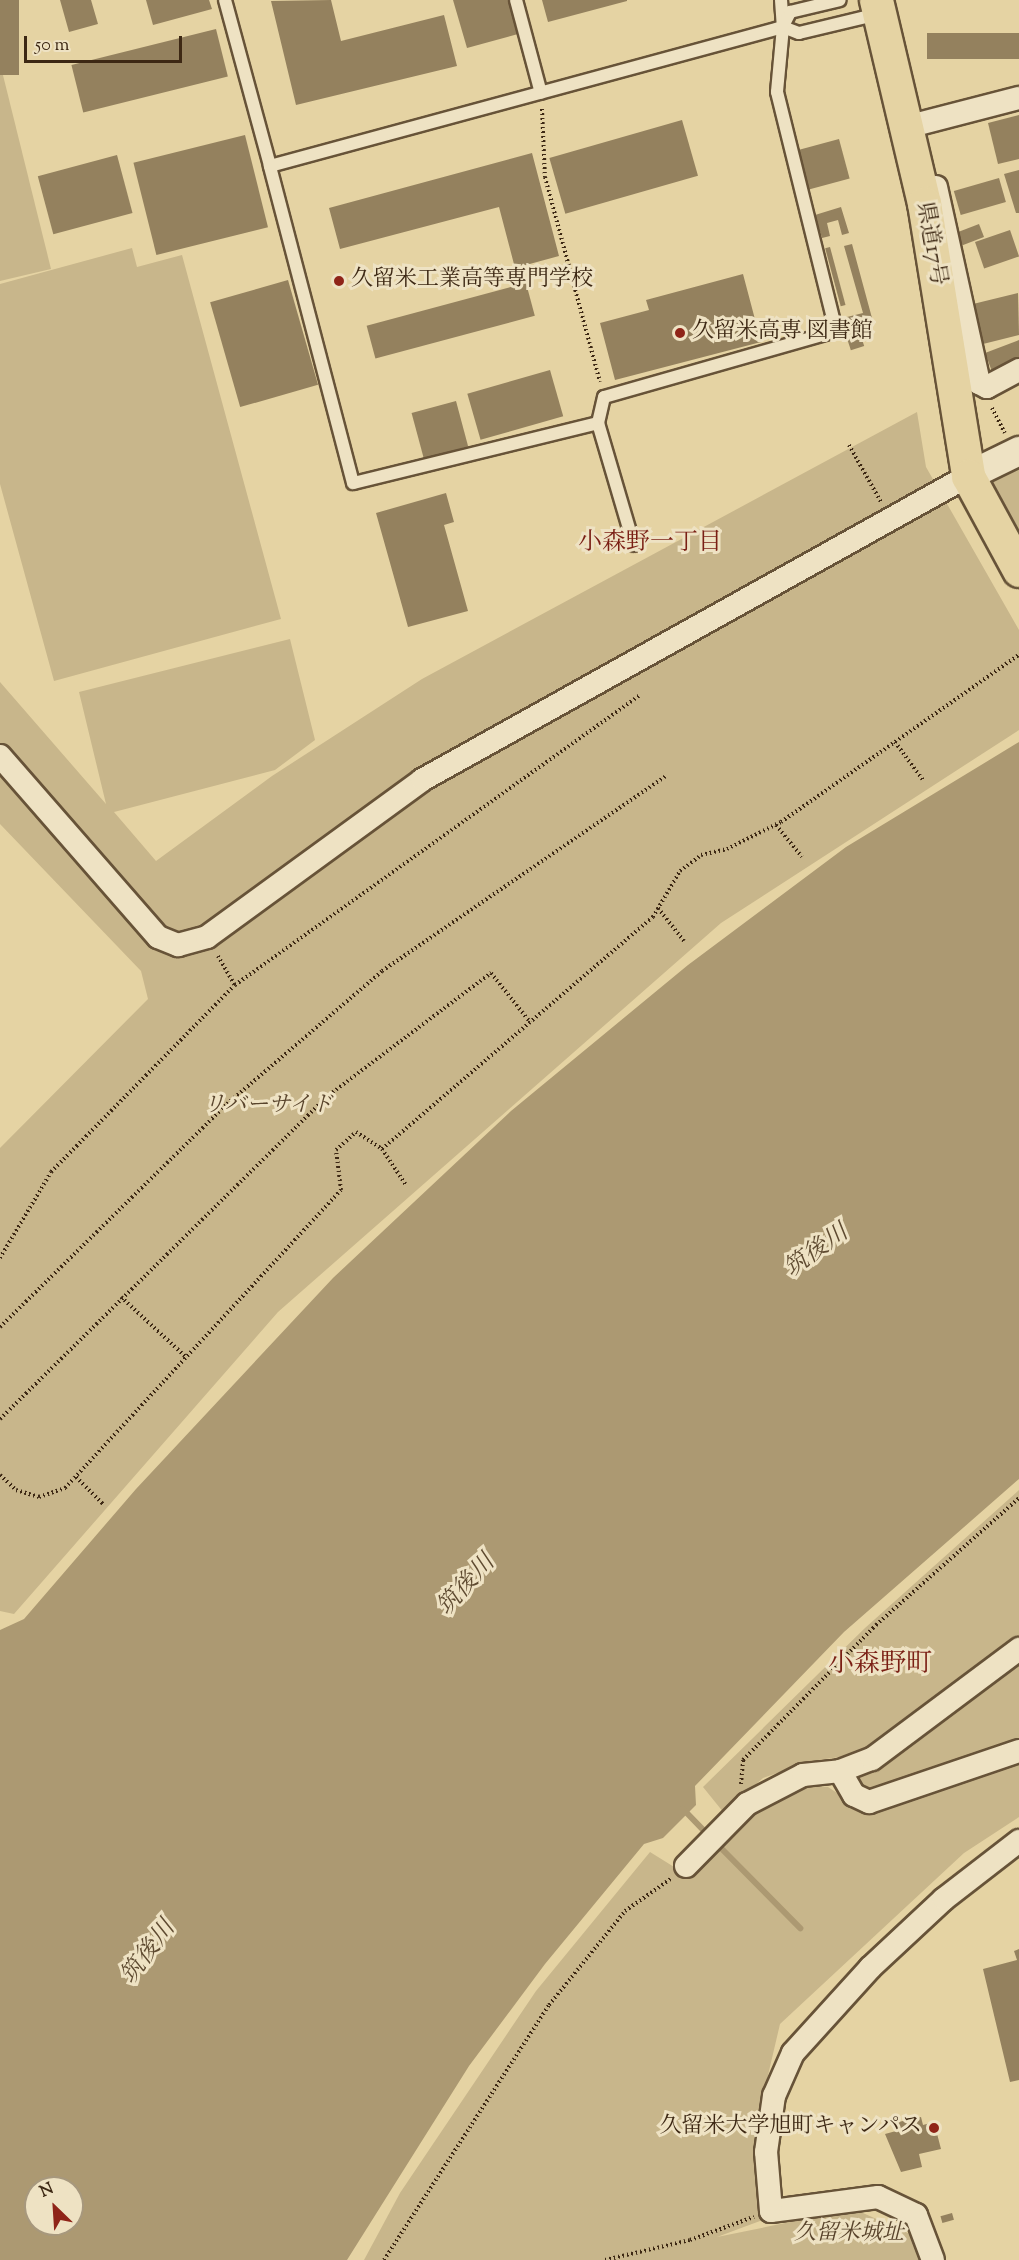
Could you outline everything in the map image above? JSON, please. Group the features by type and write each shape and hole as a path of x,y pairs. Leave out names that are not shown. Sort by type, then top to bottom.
{"main road":[{"name":"県道17号","path":"877,7 924,203 972,483 1019,570"}],"street":[{"path":"892,66 905,72 922,123 980,383 987,387 1019,370"},
{"path":"922,123 1019,98"},
{"path":"0,756 158,937 178,945 207,937 422,780 892,520 972,483 1014,445"},
{"path":"686,1866 747,1804 803,1775 840,1771 872,1760 1019,1649"},
{"path":"840,1771 854,1796 869,1802 1019,1751"},
{"path":"933,2260 916,2215 878,2197 771,2211 766,2152 774,2096 793,2053 870,1968 944,1899 1019,1841"}],"lane":[{"path":"225,0 353,483 598,423"},
{"path":"516,0 542,93"},
{"path":"634,545 598,423 604,397 836,331 777,92 783,27 781,0"},
{"path":"783,27 790,12 840,0"},
{"path":"270,166 783,27 799,33 877,7"}],"path":[{"path":"542,93 545,177 604,397"},
{"path":"980,383 1014,445"},
{"path":"849,445 892,520"},
{"path":"382,1149 658,908 680,871 700,855 728,849 776,825 1019,655"},
{"path":"0,1258 51,1172 235,985 640,695"},
{"path":"895,742 922,780"},
{"path":"0,1327 227,1104 382,971 667,775"},
{"path":"776,825 802,857"},
{"path":"658,908 684,941"},
{"path":"207,937 235,985"},
{"path":"0,1419 121,1297 329,1095 491,973 530,1022"},
{"path":"0,1475 16,1491 39,1497 65,1488 341,1190 336,1150 356,1132 382,1149 406,1185"},
{"path":"121,1297 186,1357"},
{"path":"76,1477 103,1504"},
{"path":"747,1804 740,1793 743,1760 876,1625 1019,1498"},
{"path":"384,2260 549,2005 626,1911 686,1866"},
{"path":"604,2260 690,2240 771,2211"}],"green space":[{"path":"0,63 51,269 0,281"},
{"path":"132,248 137,267 182,255 281,619 54,681 0,484 0,284"},
{"name":"リバーサイド","path":"917,412 926,467 1019,630 1019,730 721,923 278,1312 14,1614 0,1611 0,1148 148,999 141,971 0,824 0,682 106,804 79,692 290,639 315,740 275,770 114,812 156,861 272,776 422,679"},
{"path":"1019,463 1019,530 990,478"},
{"path":"1019,1490 1019,1640 861,1754 811,1761 763,1778 724,1813 703,1787 865,1628"},
{"path":"1019,1659 1019,1744 891,1792 863,1789 851,1775"},
{"name":"久留米城址","path":"1019,1760 1019,1817 964,1853 780,2024 755,2131 765,2219 717,2237 854,2209 919,2238 924,2260 364,2260 400,2193 536,1991 650,1852 687,1875 757,1807 799,1785 828,1787 869,1814"}],"water":[{"name":"筑後川","path":"1019,742 1019,1479 844,1632 695,1786 696,1805 663,1838 644,1844 545,1964 469,2066 347,2260 0,2260 0,1630 24,1619 136,1489 333,1278 511,1111 688,965 846,847"}],"building":[{"path":"0,0 19,0 19,75 0,75"},
{"path":"60,0 91,0 98,24 69,32"},
{"path":"146,0 209,0 212,9 153,25"},
{"path":"331,0 341,41 444,15 457,66 296,105 271,1"},
{"path":"453,0 508,0 518,34 467,48"},
{"path":"542,0 627,0 627,1 548,22"},
{"path":"216,29 228,77 83,113 71,65"},
{"path":"927,33 1019,33 1019,59 927,59"},
{"path":"1019,115 1019,159 998,164 988,123"},
{"path":"682,120 698,176 565,214 549,158"},
{"path":"245,135 268,227 156,255 133,163"},
{"path":"839,139 850,179 806,190 796,151"},
{"path":"532,153 559,256 515,268 499,207 340,249 329,208"},
{"path":"117,155 133,213 53,234 38,176"},
{"path":"1019,170 1019,213 1016,213 1004,174"},
{"path":"999,178 1006,202 961,215 954,191"},
{"path":"841,207 849,233 842,235 838,220 827,223 830,236 822,238 815,215"},
{"path":"979,224 984,237 963,245 958,232"},
{"path":"1010,230 1019,257 984,269 975,242"},
{"path":"852,244 872,318 845,326 843,318 863,313 844,246"},
{"path":"830,247 846,305 841,306 825,248"},
{"name":"久留米高専 図書館","path":"743,274 761,342 615,380 600,323 649,310 646,300"},
{"path":"288,280 318,385 240,407 210,302"},
{"path":"526,283 535,316 375,359 367,326"},
{"path":"1018,293 1019,335 983,344 973,304"},
{"path":"858,327 864,346 851,350 845,331"},
{"path":"1019,340 1019,364 993,374 985,353"},
{"path":"550,370 563,416 481,440 467,394"},
{"path":"456,401 468,446 424,458 412,413"},
{"path":"446,493 454,522 444,525 468,611 408,627 376,513"},
{"path":"1019,1949 1019,2080 1010,2082 983,1969 1017,1960 1014,1951"},
{"path":"921,2117 923,2125 934,2122 941,2149 919,2154 922,2167 901,2172 885,2134 896,2131 894,2123"},
{"path":"952,2213 954,2220 942,2223 940,2216"}],"waterway":[{"path":"683,1809 709,1836"},
{"path":"716,1843 800,1928"}],"place":[{"name":"久留米工業高等専門学校","path":"339,281"},
{"name":"久留米高専 図書館","path":"680,333"},
{"name":"久留米大学旭町キャンパス","path":"934,2128"}],"district":[{"name":"小森野一丁目","path":"650,544"},
{"name":"小森野町","path":"880,1665"}]}
